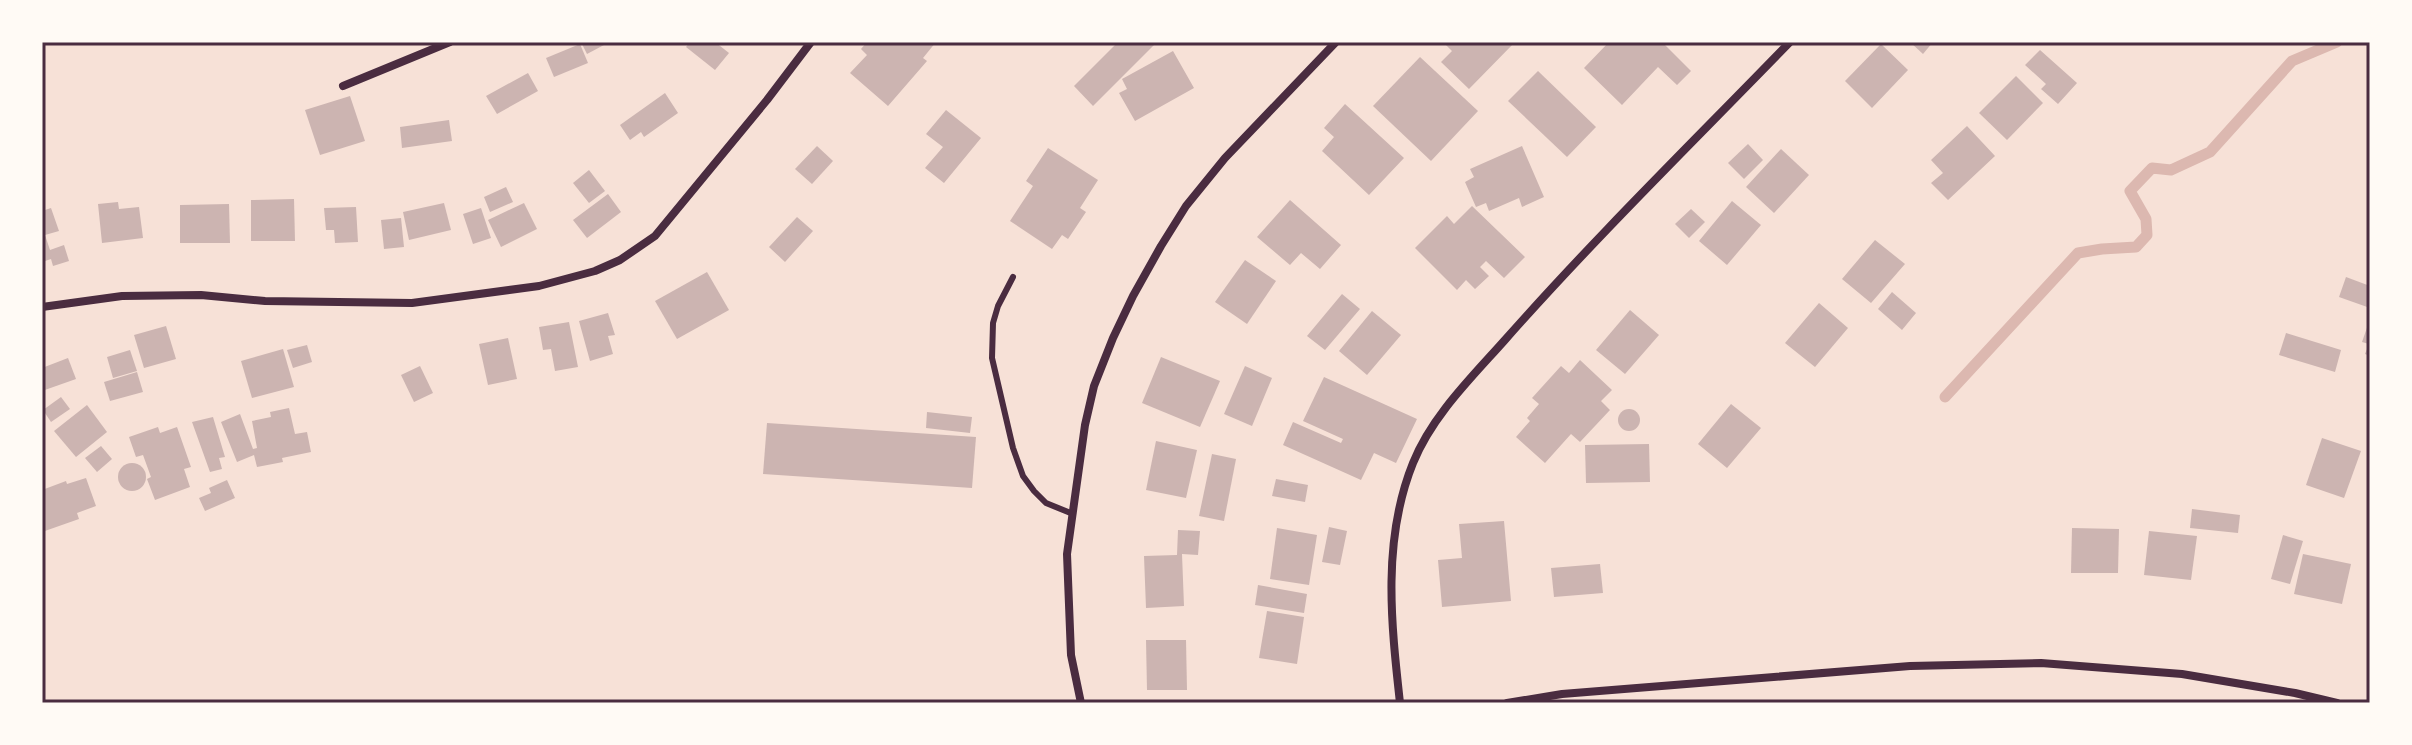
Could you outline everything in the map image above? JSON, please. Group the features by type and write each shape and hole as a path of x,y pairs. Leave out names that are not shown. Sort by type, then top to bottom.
{"street":[{"path":"343,86 450,42"},
{"path":"42,307 122,296 201,295 265,301 412,303 539,286 595,271 620,260 655,236 811,42"},
{"path":"1081,703 1071,655 1067,554 1085,425 1094,386 1113,338 1161,246 1186,206 1225,158 1336,42"},
{"path":"1400,703 1390,573 1397,519 1414,460 1450,403 1539,301 1790,42"},
{"path":"1507,703 1562,694 1880,668 2041,663 2182,674 2337,703"}],"lane":[{"path":"1013,277 993,323 992,358 1013,448 1023,476 1034,491 1046,503 1073,514"}],"building":[{"path":"581,42 603,42 604,45 587,54"},
{"path":"690,42 715,42 729,53 715,70 686,47"},
{"path":"867,42 936,42 923,58 927,61 888,106 850,73 867,55 861,49"},
{"path":"1118,42 1157,42 1093,106 1074,86"},
{"path":"1443,42 1515,42 1469,89 1441,62 1452,51"},
{"path":"1609,42 1662,42 1691,71 1677,85 1658,67 1622,105 1584,68"},
{"path":"1910,42 1933,42 1923,54"},
{"path":"580,44 588,63 554,77 546,58"},
{"path":"1881,44 1908,70 1872,108 1845,81"},
{"path":"2040,50 2077,83 2058,104 2041,89 2046,84 2025,65"},
{"path":"1173,51 1194,88 1135,121 1119,93 1127,89 1122,79"},
{"path":"1420,57 1478,111 1431,161 1373,106"},
{"path":"1538,71 1596,127 1567,157 1508,101"},
{"path":"528,73 538,91 497,114 486,96"},
{"path":"2016,76 2043,103 2007,140 1979,113"},
{"path":"665,93 678,113 644,137 641,132 630,140 620,125"},
{"path":"350,96 365,141 320,155 305,110"},
{"path":"1345,104 1404,158 1369,195 1322,151 1334,137 1324,128"},
{"path":"946,110 981,138 944,183 925,168 943,147 926,134"},
{"path":"449,120 452,141 402,148 400,127"},
{"path":"1967,126 1995,156 1948,200 1931,183 1943,173 1931,160"},
{"path":"1748,144 1763,160 1744,179 1728,163"},
{"path":"817,146 833,161 812,184 795,169"},
{"path":"1522,146 1544,197 1522,207 1519,198 1489,211 1486,203 1476,207 1465,182 1474,177 1470,169"},
{"path":"1048,148 1098,180 1080,208 1086,212 1068,239 1062,235 1052,249 1010,221 1033,186 1026,181"},
{"path":"1781,149 1809,175 1774,213 1746,187"},
{"path":"589,170 605,191 589,203 573,183"},
{"path":"506,187 513,202 490,212 484,197"},
{"path":"608,194 621,212 587,238 573,220"},
{"path":"294,199 295,241 251,241 251,200"},
{"path":"1290,200 1341,245 1320,269 1301,253 1290,265 1257,237"},
{"path":"1732,201 1761,225 1727,265 1699,241"},
{"path":"118,202 119,209 139,207 143,238 102,243 98,204"},
{"path":"444,203 451,230 409,240 403,212"},
{"path":"524,203 537,229 501,247 488,220"},
{"path":"229,204 230,243 180,243 180,205"},
{"path":"1472,206 1525,257 1504,278 1486,261 1480,267 1489,276 1475,289 1466,280 1457,290 1415,248 1447,216 1454,224"},
{"path":"356,207 358,242 335,243 334,230 326,230 324,208"},
{"path":"51,208 59,231 45,235 50,250 64,245 69,261 53,266 51,259 42,262 42,211"},
{"path":"481,208 491,238 473,244 463,214"},
{"path":"1691,209 1705,222 1689,238 1675,224"},
{"path":"797,217 813,231 785,262 769,247"},
{"path":"401,218 404,247 384,249 381,220"},
{"path":"1875,240 1905,264 1871,303 1842,279"},
{"path":"1245,260 1276,281 1247,324 1215,302"},
{"path":"707,272 729,310 677,339 655,301"},
{"path":"2346,277 2370,286 2370,308 2339,297"},
{"path":"1892,292 1916,313 1902,330 1878,309"},
{"path":"1342,294 1360,309 1325,350 1307,336"},
{"path":"1819,303 1848,328 1815,367 1785,343"},
{"path":"1630,310 1659,335 1625,374 1596,350"},
{"path":"1372,311 1401,335 1367,375 1339,351"},
{"path":"608,313 615,335 608,336 613,354 590,361 579,321"},
{"path":"2370,319 2370,356 2365,354 2369,344 2362,342"},
{"path":"569,322 578,367 555,371 551,349 543,350 539,327"},
{"path":"166,326 176,359 144,368 134,335"},
{"path":"2286,333 2341,350 2335,372 2279,355"},
{"path":"508,338 517,379 488,385 479,344"},
{"path":"307,345 312,362 293,368 287,350"},
{"path":"283,349 294,387 252,398 241,361"},
{"path":"130,350 137,371 113,378 107,357"},
{"path":"1161,357 1220,381 1200,427 1142,403"},
{"path":"68,358 76,379 42,391 42,368"},
{"path":"1580,360 1612,390 1601,401 1610,410 1580,442 1571,434 1545,463 1516,437 1539,404 1532,398 1561,366 1569,373"},
{"path":"420,366 433,393 414,402 401,375"},
{"path":"1245,366 1272,378 1252,426 1224,414"},
{"path":"137,372 143,392 110,401 104,382"},
{"path":"1324,377 1417,419 1396,463 1374,453 1361,480 1283,445 1293,422 1341,443 1343,439 1303,421"},
{"path":"61,397 70,409 51,422 43,410"},
{"path":"1731,404 1761,428 1727,468 1698,444"},
{"path":"87,405 107,432 76,457 54,431"},
{"path":"289,408 295,434 307,432 311,452 257,467 254,455 237,462 221,422 240,414 253,449 257,448 252,421 271,417 270,412"},
{"path":"1629,409 1637,412 1640,420 1637,428 1629,431 1621,428 1618,420 1621,412"},
{"path":"927,412 972,417 970,433 926,428"},
{"path":"213,417 225,457 219,458 222,469 210,472 192,422"},
{"path":"767,423 976,437 972,488 763,474"},
{"path":"158,427 160,433 177,427 191,467 184,469 190,487 155,500 143,455 136,457 129,437"},
{"path":"2322,438 2361,451 2344,498 2306,485"},
{"path":"1156,441 1197,450 1186,498 1146,490"},
{"path":"1649,444 1650,482 1586,483 1585,445"},
{"path":"101,446 112,459 97,472 85,458"},
{"path":"1212,454 1236,459 1224,521 1199,516"},
{"path":"132,463 142,467 146,477 142,487 132,491 122,487 118,477 122,467"},
{"path":"86,478 96,506 77,513 79,519 42,532 42,490"},
{"path":"1276,479 1308,485 1305,502 1272,496"},
{"path":"227,480 235,498 205,511 199,498 211,493 209,488"},
{"path":"2192,509 2240,515 2238,533 2190,528"},
{"path":"1504,521 1511,601 1442,607 1438,560 1462,558 1459,524"},
{"path":"1329,527 1347,531 1340,565 1322,562"},
{"path":"1277,528 1317,535 1309,585 1270,579"},
{"path":"2072,528 2119,529 2118,573 2071,573"},
{"path":"1178,530 1200,531 1198,555 1182,554 1184,606 1146,608 1144,556 1177,555"},
{"path":"2149,531 2197,536 2191,580 2144,575"},
{"path":"2283,535 2303,541 2290,584 2271,579"},
{"path":"2303,554 2351,564 2342,604 2294,594"},
{"path":"1600,564 1603,593 1554,597 1551,568"},
{"path":"1258,585 1307,594 1304,613 1255,605"},
{"path":"1267,611 1304,617 1297,664 1259,658"},
{"path":"1146,640 1186,640 1187,690 1147,690"}],"waterway":[{"path":"1945,397 2078,253 2136,247 2147,235 2146,219 2130,191 2152,168 2171,170 2210,152 2292,61 2337,42"}]}
